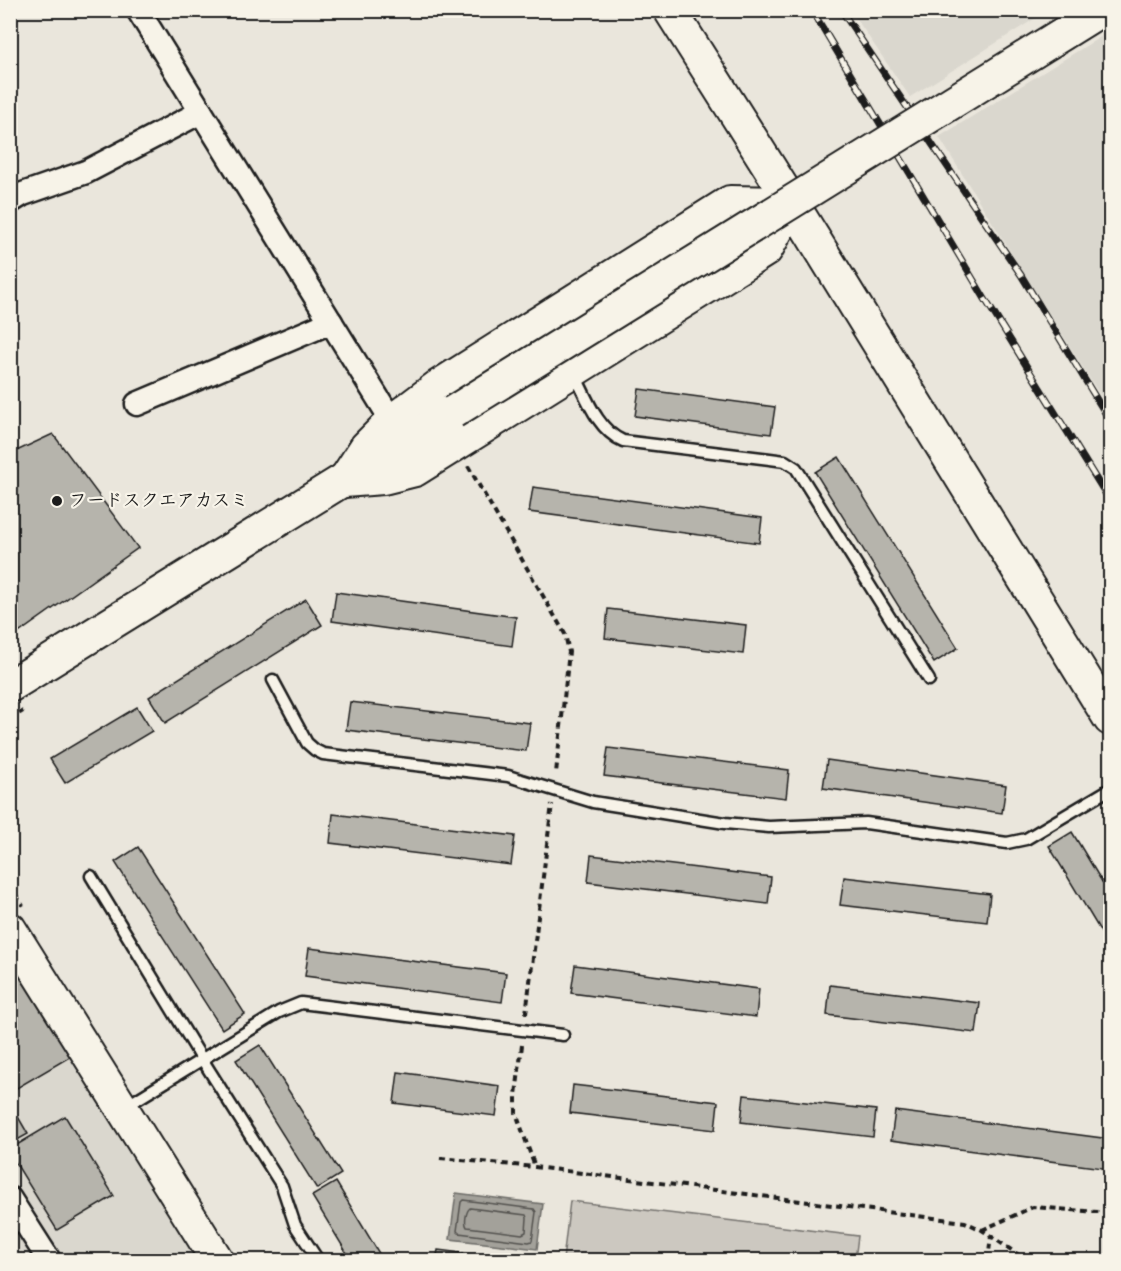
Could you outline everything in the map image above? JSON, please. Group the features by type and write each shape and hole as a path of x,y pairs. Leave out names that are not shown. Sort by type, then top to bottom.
{"street":[{"path":"138,10 392,421"},
{"path":"670,10 792,203 1110,719"},
{"path":"10,686 1101,10"},
{"path":"10,202 23,194 87,172 201,112"},
{"path":"344,481 366,447 392,421 437,387 730,202 792,203"},
{"path":"344,481 383,478 415,470 766,250 792,203"},
{"path":"137,404 331,322"},
{"path":"10,929 217,1260"},
{"path":"10,1199 49,1260"}],"lane":[{"path":"573,371 600,423 615,438 623,441 785,461 796,468 928,680"},
{"path":"273,680 307,743 323,753 508,776 593,802 725,823 769,827 866,824 1007,843 1026,839 1110,789"},
{"path":"91,876 282,1186 295,1226 318,1260"},
{"path":"122,1108 279,1012 302,1003 563,1035"}],"path":[{"path":"440,1158 547,1168 965,1222 982,1230 1026,1260"},
{"path":"982,1230 1033,1207 1110,1213"},
{"path":"988,1260 991,1236"}],"shaded area":[{"path":"851,11 1047,11 910,97"},
{"path":"1110,31 1110,411 939,137"},
{"path":"11,953 201,1260 11,1260"},
{"path":"570,1201 858,1236 855,1260 563,1260"}],"water":[{"path":"456,1193 543,1204 537,1249 450,1239"}],"building":[{"path":"639,389 775,407 771,434 635,416"},
{"name":"フードスクエアカスミ","path":"53,434 138,548 10,639 10,454"},
{"path":"839,457 958,648 934,663 815,472"},
{"path":"533,487 762,518 759,543 529,512"},
{"path":"336,592 516,617 512,646 332,621"},
{"path":"306,599 322,625 165,723 149,697"},
{"path":"608,609 746,625 743,654 605,638"},
{"path":"350,702 530,723 526,751 346,730"},
{"path":"137,707 152,731 65,783 50,759"},
{"path":"608,748 789,770 786,798 604,776"},
{"path":"827,760 1006,785 1002,813 823,788"},
{"path":"333,814 515,836 511,865 330,843"},
{"path":"1072,832 1110,895 1110,947 1049,846"},
{"path":"138,847 245,1014 222,1029 115,862"},
{"path":"591,855 771,877 768,904 588,882"},
{"path":"844,877 990,894 987,922 840,905"},
{"path":"309,948 506,973 502,1002 305,976"},
{"path":"10,952 73,1055 10,1092"},
{"path":"575,965 759,989 756,1017 571,993"},
{"path":"830,985 980,1003 976,1033 827,1015"},
{"path":"260,1045 341,1174 317,1189 236,1060"},
{"path":"398,1072 500,1086 496,1116 394,1103"},
{"path":"573,1085 718,1102 715,1130 570,1113"},
{"path":"744,1095 876,1110 873,1137 741,1122"},
{"path":"14,1110 28,1134 10,1144 10,1112"},
{"path":"895,1111 1110,1139 1110,1169 891,1140"},
{"path":"65,1116 114,1196 57,1230 10,1154 10,1149"},
{"path":"336,1182 383,1260 351,1260 312,1196"},
{"path":"438,1250 516,1260 436,1260"},
{"path":"931,1255 952,1258 952,1260 930,1260"}],"railway":[{"path":"812,10 985,299 1110,501"},
{"path":"841,10 1021,275 1110,421"}],"place":[{"name":"フードスクエアカスミ","path":"57,501"}]}
